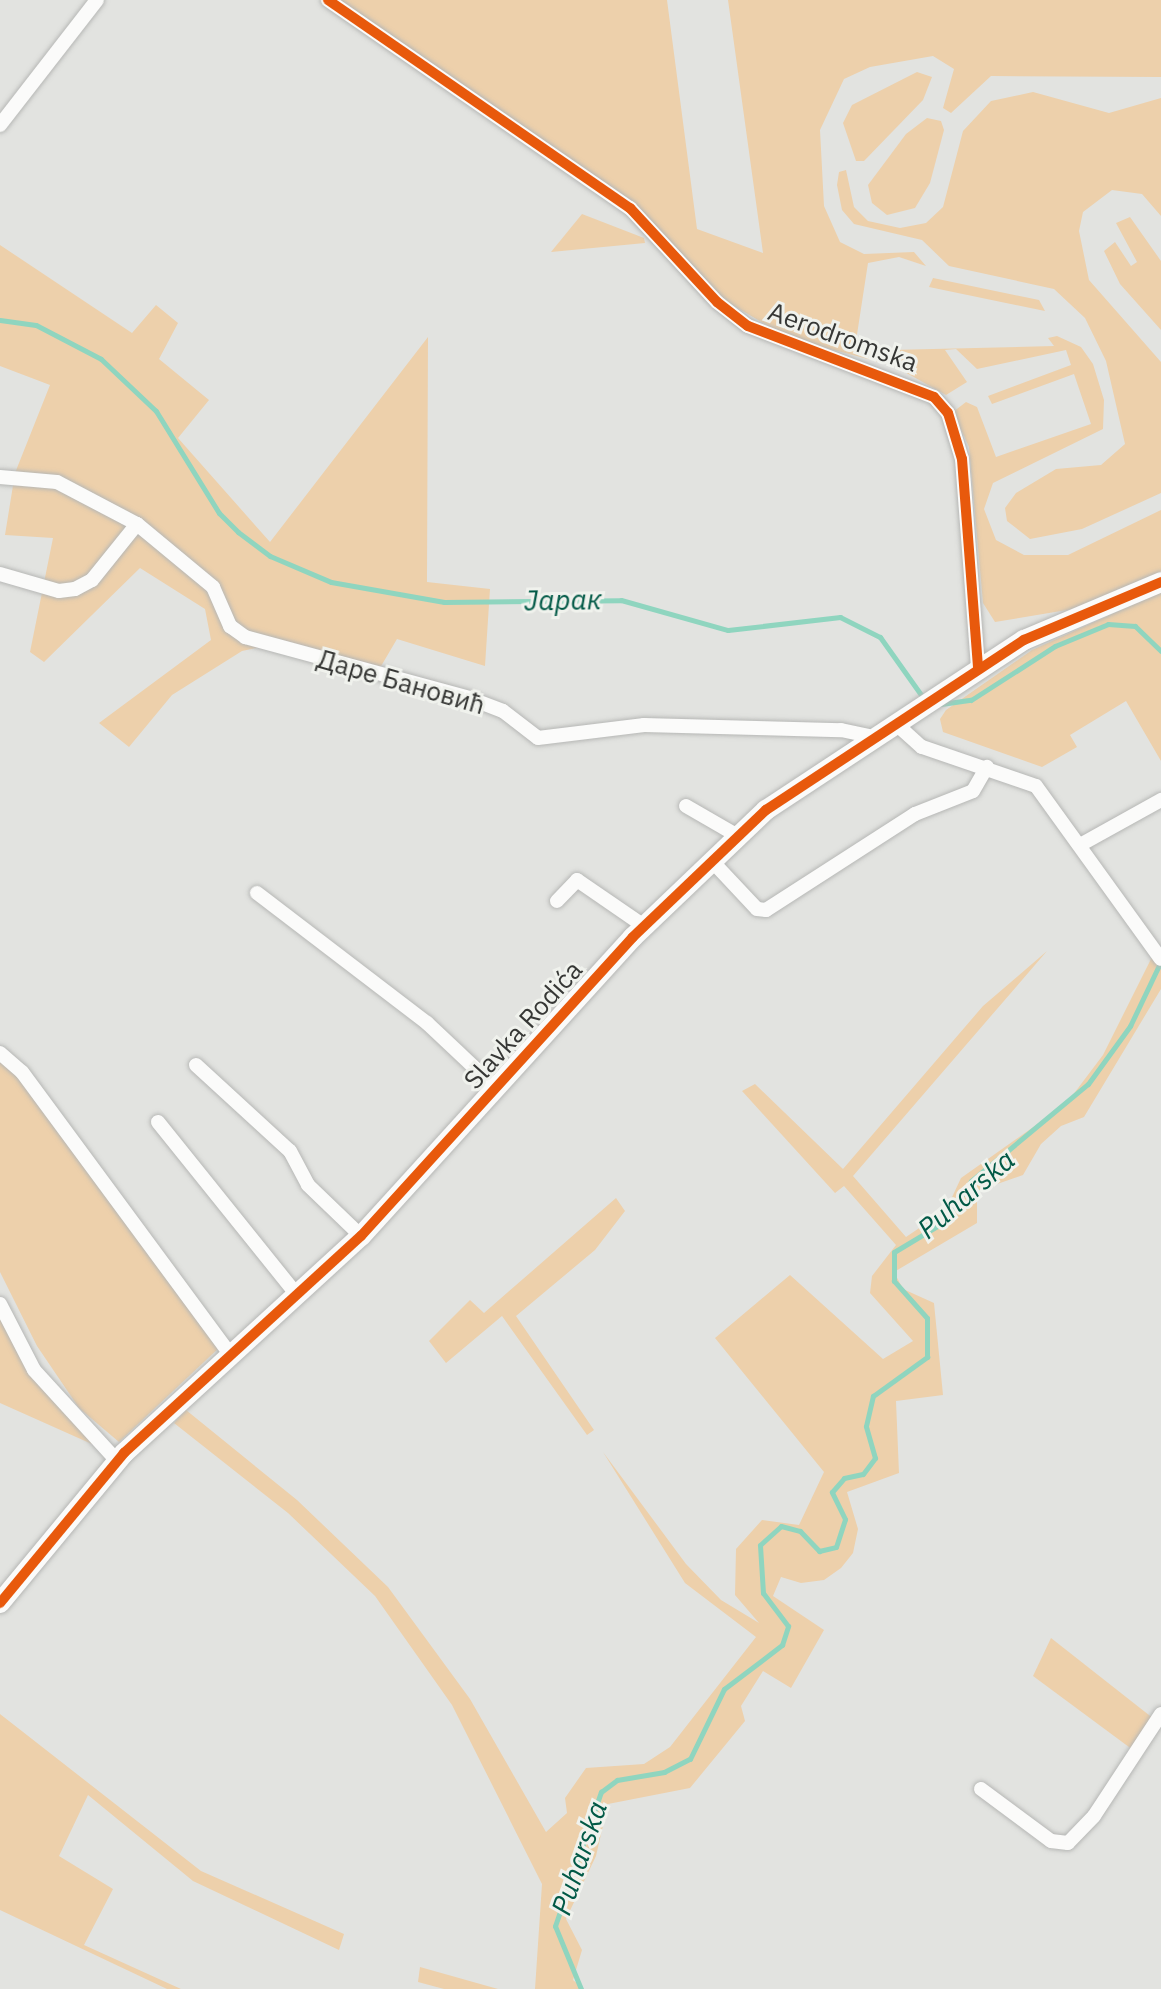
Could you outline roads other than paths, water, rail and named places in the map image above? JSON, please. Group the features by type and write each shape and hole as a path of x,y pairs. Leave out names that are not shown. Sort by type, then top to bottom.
{"main road":[{"name":"Slavka Rodića","path":"0,1603 117,1461 361,1236 644,926 738,836 895,723 1024,640 1161,582"}],"street":[{"path":"0,125 97,0"},
{"name":"Aerodromska","path":"328,0 630,208 717,302 748,326 934,397 948,413 962,459 978,669"},
{"name":"Даре Бановић","path":"4,477 57,482 137,524 213,587 230,626 245,637 469,698 503,711 538,738 644,725 841,730 875,737"},
{"path":"0,574 59,591 75,589 92,580 137,524"},
{"path":"895,723 922,747 1036,786 1159,956"},
{"path":"711,860 757,909 766,910 915,814 973,791 987,767"},
{"path":"1080,845 1161,800"},
{"path":"686,806 738,836"},
{"path":"557,901 577,880 644,926"},
{"path":"257,893 427,1023 496,1088"},
{"path":"0,1053 22,1072 230,1354"},
{"path":"196,1065 290,1151 308,1185 361,1236"},
{"path":"158,1122 298,1296"},
{"path":"0,1304 34,1370 117,1461"},
{"path":"981,1789 1051,1841 1068,1843 1094,1816 1161,1714"}],"waterway":[{"name":"Јарак","path":"0,320 36,325 101,359 156,411 219,513 238,532 270,556 331,582 444,602 621,600 728,630 840,617 880,637 924,699"},
{"name":"Јарак","path":"941,704 971,700 1055,646 1108,624 1135,626 1161,651"},
{"name":"Puharska","path":"581,1989 555,1926 601,1792 617,1780 664,1772 690,1759 724,1689 782,1645 788,1626 763,1593 760,1545 781,1526 800,1531 819,1551 836,1547 845,1519 832,1492 844,1478 863,1474 875,1458 866,1426 873,1396 927,1357 927,1318 894,1281 894,1252 944,1222 971,1181 1088,1084 1130,1026 1161,961"}]}
